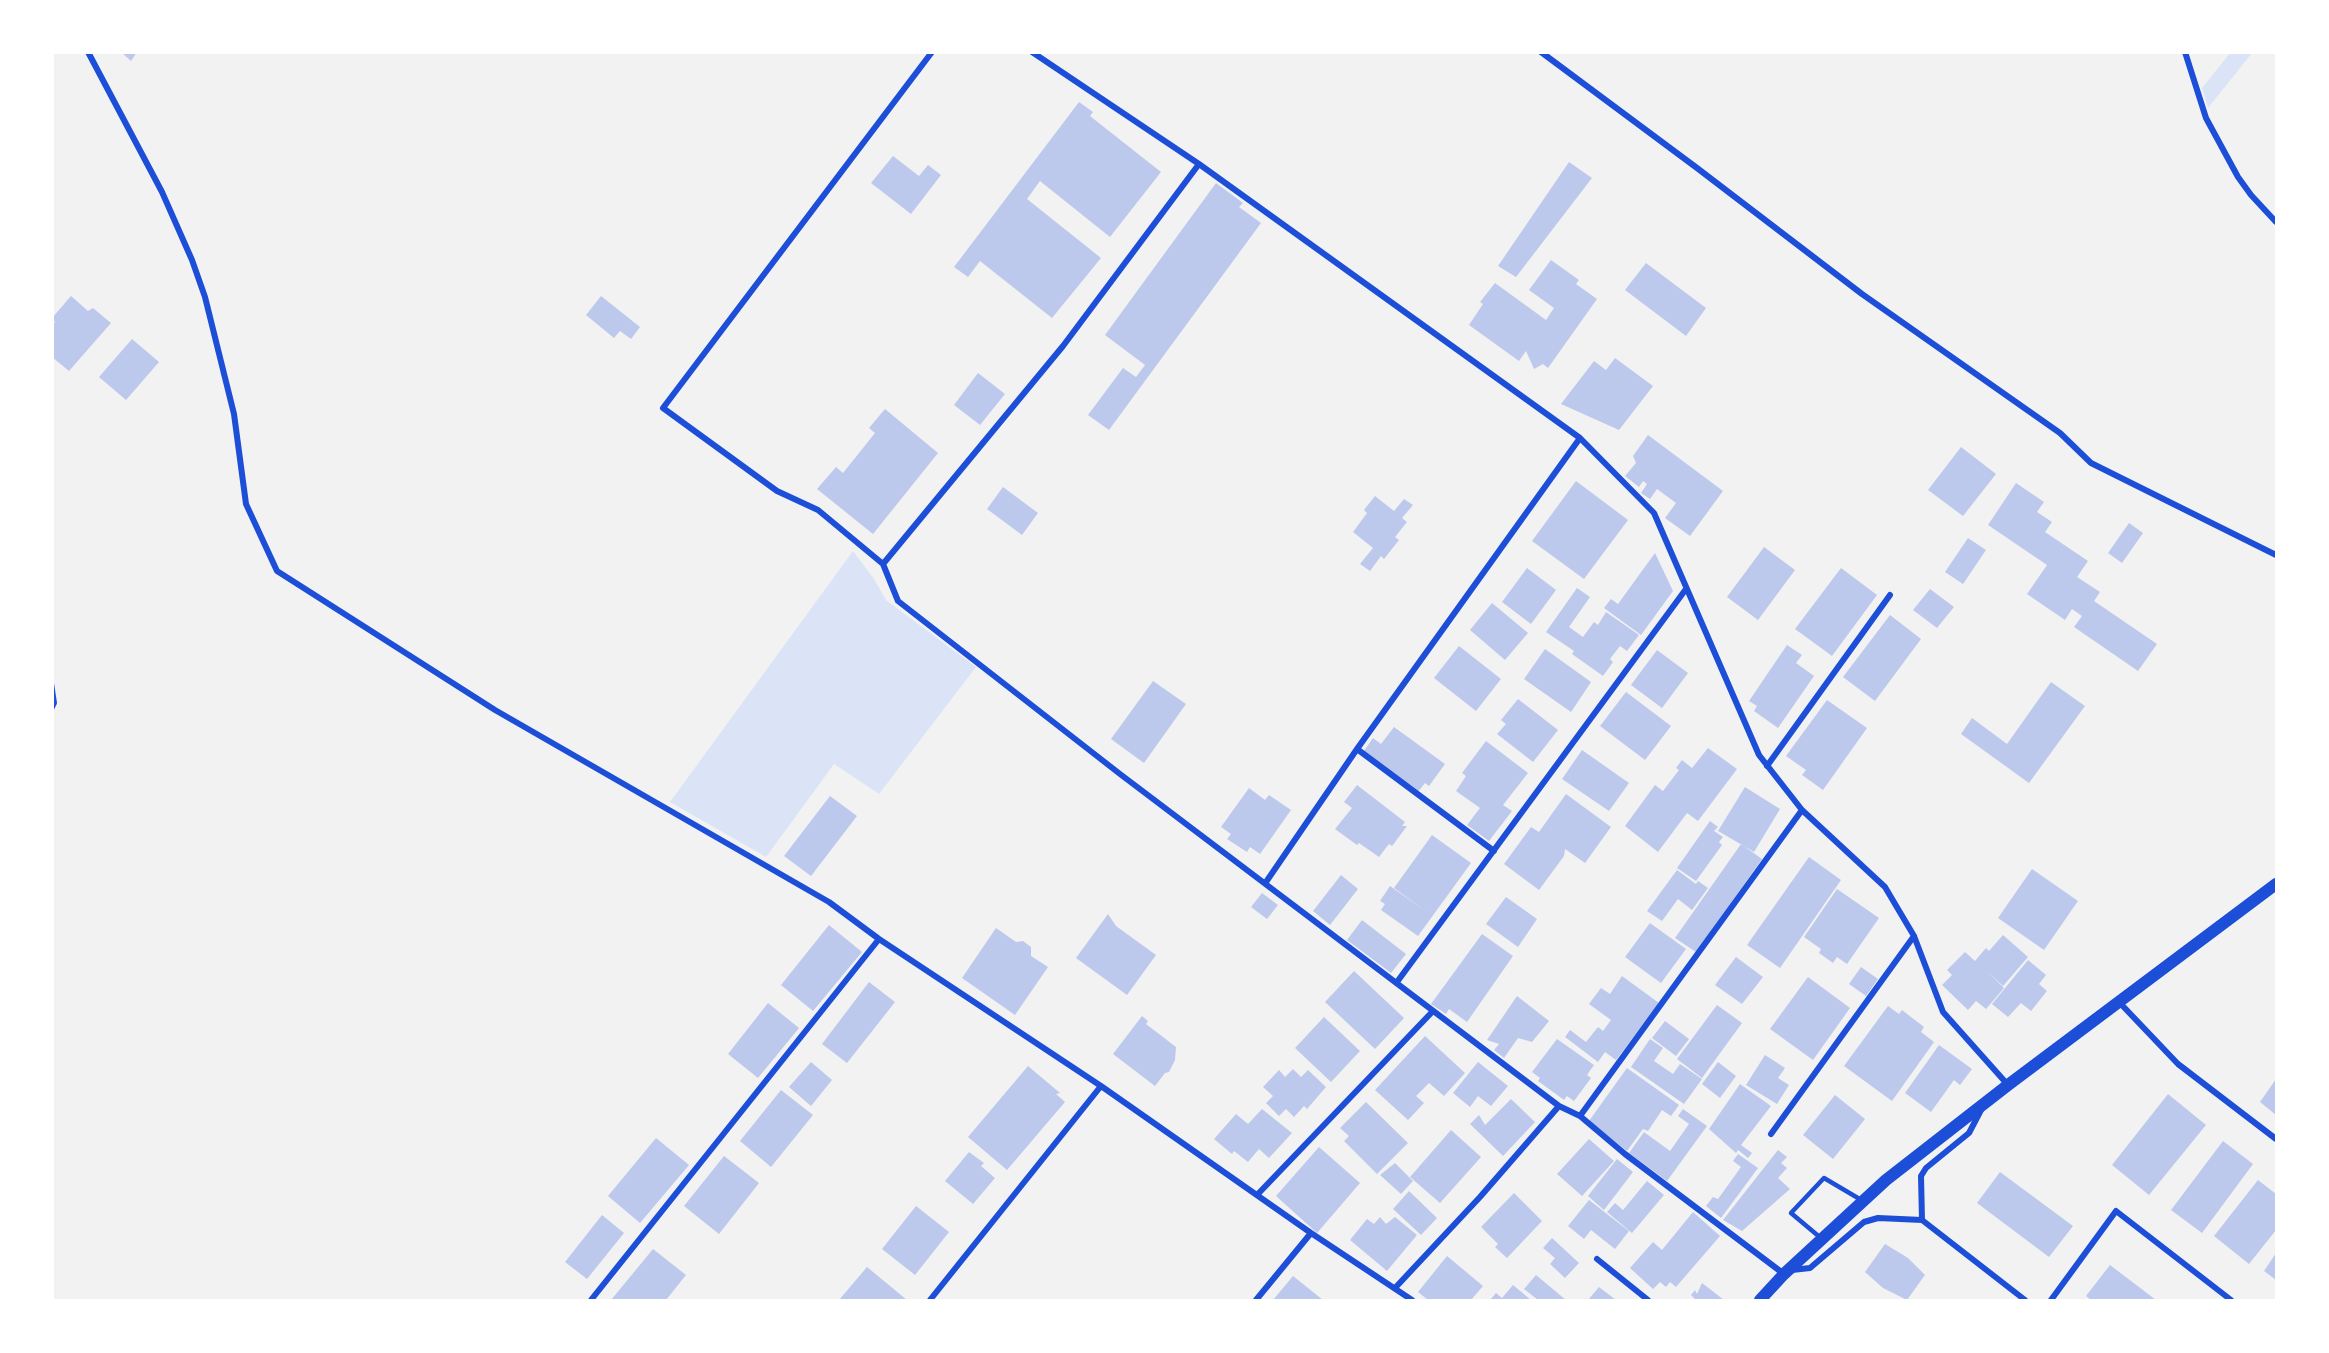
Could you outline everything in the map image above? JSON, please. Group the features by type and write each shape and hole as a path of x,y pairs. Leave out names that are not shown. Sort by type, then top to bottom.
{"main road":[{"path":"1760,1300 1786,1272 1886,1180 2008,1085 2277,884"}],"street":[{"path":"88,52 162,192 192,260 205,297 234,414 246,504 277,571 495,710 829,902 879,939 1101,1086 1311,1233 1412,1300"},
{"path":"932,52 663,408 777,491 818,510 883,564 898,600 1120,774 1266,882 1559,1106 1580,1116 1625,1154 1786,1272 1810,1268 1863,1222 1878,1218 1922,1220 2025,1300"},
{"path":"1032,52 1199,164 1580,438 1654,513 1759,755 1802,810 1885,887 1914,936 1943,1012 2008,1085"},
{"path":"1541,52 1862,294 2060,433 2091,463 2277,555"},
{"path":"2185,52 2211,128 2238,177 2251,195 2277,222"},
{"path":"883,564 1063,346 1199,164"},
{"path":"1266,882 1357,749 1580,438"},
{"path":"1397,982 1686,589"},
{"path":"1767,766 1890,595"},
{"path":"1357,749 1494,851"},
{"path":"1580,1116 1802,810"},
{"path":"1771,1134 1914,936"},
{"path":"591,1300 879,939"},
{"path":"2119,1002 2178,1064 2277,1139"},
{"path":"1257,1195 1434,1011"},
{"path":"930,1300 1101,1086"},
{"path":"1922,1220 1921,1176 1926,1168 1969,1133 1984,1105"},
{"path":"1395,1288 1480,1197 1559,1106"},
{"path":"2051,1300 2116,1211 2231,1300"},
{"path":"1256,1300 1311,1233"},
{"path":"1597,1259 1648,1300"}],"lane":[{"path":"1822,1239 1791,1213 1824,1178 1863,1201"}],"path":[{"path":"52,683 55,703 52,709"}],"shaded area":[{"path":"2230,53 2252,53 2208,108 2202,88"},
{"path":"853,551 886,600 976,667 879,794 834,764 766,857 670,802"}],"building":[{"path":"121,52 137,52 131,61"},
{"path":"1079,102 1093,112 1090,116 1161,172 1110,237 1040,181 1027,199 1101,258 1052,318 980,261 968,277 954,267"},
{"path":"893,156 919,176 928,165 941,175 911,214 871,183"},
{"path":"1569,162 1592,178 1516,277 1498,266"},
{"path":"1216,183 1243,203 1239,207 1261,223 1109,430 1088,415 1123,368 1136,377 1145,365 1105,335"},
{"path":"1551,260 1579,280 1576,284 1597,299 1548,368 1543,364 1534,369 1526,351 1519,361 1469,325 1483,304 1480,302 1495,283 1546,320 1554,308 1529,290"},
{"path":"1646,263 1706,308 1686,336 1625,290"},
{"path":"71,296 88,311 93,308 111,323 69,371 52,357 52,326 55,322 52,318"},
{"path":"601,296 640,327 631,339 620,331 614,338 586,315"},
{"path":"132,339 159,362 126,400 99,377"},
{"path":"1615,358 1653,386 1619,430 1561,404 1594,361 1606,370"},
{"path":"978,373 1005,394 980,425 954,405"},
{"path":"885,409 938,453 873,534 817,489 836,467 843,473 875,433 869,428"},
{"path":"1648,435 1723,491 1690,536 1665,518 1676,503 1657,489 1650,499 1641,493 1647,484 1643,481 1639,487 1625,476 1636,463 1633,456"},
{"path":"1961,447 1996,474 1963,516 1928,490"},
{"path":"1576,481 1628,520 1584,579 1532,541"},
{"path":"2016,483 2044,502 2037,512 2052,522 2045,532 2088,561 2077,577 2100,592 2094,601 2157,644 2138,671 2074,627 2082,616 2072,609 2065,620 2027,594 2047,565 1988,525"},
{"path":"1003,487 1038,513 1022,535 987,509"},
{"path":"1375,496 1394,511 1404,499 1413,505 1402,518 1407,522 1395,537 1399,540 1384,559 1381,556 1370,571 1360,564 1373,548 1353,532 1367,513 1364,510"},
{"path":"2129,523 2143,533 2122,563 2108,553"},
{"path":"1968,538 1986,550 1963,584 1945,572"},
{"path":"1764,547 1795,570 1758,620 1727,597"},
{"path":"1655,553 1673,591 1641,635 1604,608 1611,599 1618,604"},
{"path":"1527,568 1556,590 1531,624 1502,602"},
{"path":"1841,568 1877,595 1832,656 1795,629"},
{"path":"1577,588 1590,597 1569,627 1583,637 1594,622 1598,625 1606,612 1639,635 1627,651 1620,646 1610,659 1613,662 1603,676 1572,654 1574,651 1546,632"},
{"path":"1930,589 1954,607 1937,628 1913,610"},
{"path":"1492,603 1528,633 1505,660 1470,630"},
{"path":"1890,615 1921,639 1875,701 1843,677"},
{"path":"1787,645 1802,655 1796,663 1814,676 1778,728 1754,711 1757,706 1749,701"},
{"path":"1459,646 1501,679 1476,711 1434,678"},
{"path":"1545,649 1591,682 1571,712 1524,679"},
{"path":"1657,650 1688,673 1662,708 1631,685"},
{"path":"1153,681 1186,704 1144,763 1111,739"},
{"path":"2051,682 2085,706 2029,783 1961,734 1972,718 2007,744"},
{"path":"1626,692 1671,726 1645,760 1600,726"},
{"path":"1518,699 1558,730 1533,762 1497,734 1506,724 1501,720"},
{"path":"1827,700 1867,728 1823,790 1802,775 1806,770 1786,756"},
{"path":"1394,727 1445,764 1429,786 1425,783 1418,792 1364,751 1373,738 1381,744"},
{"path":"1486,741 1528,773 1503,805 1512,811 1489,841 1467,825 1480,808 1456,791 1466,776 1462,773"},
{"path":"1708,748 1737,769 1698,821 1687,813 1658,852 1625,826 1655,785 1663,791 1679,770 1676,768 1682,760 1692,768"},
{"path":"1582,750 1629,783 1609,811 1562,779"},
{"path":"1357,785 1405,822 1402,826 1407,826 1392,846 1389,844 1379,857 1335,829 1352,808 1344,802"},
{"path":"1745,787 1780,809 1754,852 1718,831"},
{"path":"1249,788 1265,800 1269,795 1291,810 1260,854 1250,847 1247,852 1227,839 1231,834 1221,827"},
{"path":"1566,794 1611,827 1585,863 1565,849 1564,856 1539,890 1504,864 1531,827 1539,832"},
{"path":"830,796 857,816 811,876 784,856"},
{"path":"1710,821 1718,827 1714,831 1723,837 1719,842 1722,845 1696,881 1677,868"},
{"path":"1432,835 1471,863 1418,936 1381,910 1385,904 1380,901 1390,886 1427,912 1394,888"},
{"path":"1741,844 1762,859 1696,952 1675,938"},
{"path":"1809,857 1841,880 1780,968 1747,945"},
{"path":"2032,869 2078,901 2044,950 1998,918"},
{"path":"1677,870 1696,884 1698,881 1708,888 1692,910 1678,899 1662,921 1647,911"},
{"path":"1341,875 1358,889 1330,925 1313,911"},
{"path":"1837,889 1879,918 1847,964 1837,957 1833,963 1819,953 1821,949 1804,937"},
{"path":"1262,893 1278,905 1267,919 1251,907"},
{"path":"1506,897 1537,919 1518,947 1486,924"},
{"path":"1108,914 1116,926 1156,955 1127,995 1076,958"},
{"path":"1362,920 1406,954 1391,973 1347,940"},
{"path":"1650,923 1686,949 1661,983 1625,957"},
{"path":"829,925 862,952 813,1011 781,985"},
{"path":"996,928 1016,942 1023,941 1031,947 1031,956 1048,967 1015,1015 962,978"},
{"path":"1482,934 1513,956 1467,1022 1449,1009 1446,1014 1431,1004"},
{"path":"2003,935 2028,957 2003,986 1989,973 2004,988 1986,1009 1976,1001 1968,1010 1942,985 1952,975 1947,970 1965,952 1975,961 1986,948 1989,951"},
{"path":"1736,957 1763,977 1742,1004 1715,985"},
{"path":"2028,960 2046,975 2039,984 2047,991 2031,1011 2021,1003 2008,1017 1992,1004"},
{"path":"1861,967 1878,979 1866,996 1849,984"},
{"path":"1354,971 1404,1018 1375,1049 1325,1002"},
{"path":"1622,976 1659,1003 1616,1060 1605,1052 1598,1062 1565,1037 1570,1030 1586,1042 1598,1027 1603,1031 1611,1020 1589,1004 1601,988 1610,994"},
{"path":"1808,977 1850,1008 1813,1060 1770,1029"},
{"path":"869,982 895,1002 847,1063 822,1044"},
{"path":"1517,996 1549,1021 1532,1042 1518,1038 1504,1058 1494,1050 1499,1044 1487,1040"},
{"path":"768,1003 799,1028 758,1078 728,1054"},
{"path":"1717,1005 1742,1023 1702,1078 1677,1059"},
{"path":"1888,1006 1899,1014 1902,1010 1924,1027 1921,1032 1934,1042 1892,1101 1844,1066"},
{"path":"1142,1016 1148,1021 1146,1024 1176,1047 1175,1060 1169,1072 1165,1073 1155,1086 1113,1054"},
{"path":"1324,1017 1360,1051 1331,1082 1295,1048"},
{"path":"1665,1021 1689,1039 1676,1056 1652,1038"},
{"path":"1425,1036 1465,1073 1444,1096 1429,1083 1416,1096 1424,1103 1408,1120 1375,1090"},
{"path":"1557,1039 1594,1065 1587,1075 1591,1078 1574,1101 1567,1096 1564,1100 1538,1081 1540,1078 1532,1072"},
{"path":"1650,1039 1663,1048 1654,1061 1673,1074 1680,1064 1702,1079 1684,1104 1631,1067"},
{"path":"1939,1045 1972,1069 1960,1085 1954,1080 1931,1112 1905,1093"},
{"path":"1765,1055 1785,1068 1778,1078 1789,1085 1777,1104 1746,1085"},
{"path":"811,1062 832,1080 811,1106 789,1087"},
{"path":"1478,1062 1508,1086 1491,1106 1478,1096 1470,1107 1453,1093"},
{"path":"1718,1062 1736,1076 1720,1098 1702,1084"},
{"path":"1028,1066 1060,1093 1056,1094 1065,1102 1007,1170 968,1137"},
{"path":"1627,1068 1679,1105 1671,1116 1662,1110 1648,1131 1643,1129 1627,1151 1589,1121"},
{"path":"1293,1069 1301,1077 1308,1070 1326,1087 1307,1109 1304,1106 1294,1117 1286,1109 1279,1116 1266,1103 1273,1096 1263,1087 1279,1070 1285,1077"},
{"path":"2276,1079 2276,1115 2260,1102"},
{"path":"1740,1084 1771,1106 1741,1145 1752,1153 1748,1158 1738,1150 1736,1153 1709,1129"},
{"path":"781,1090 813,1115 771,1167 740,1141"},
{"path":"2168,1094 2206,1125 2149,1195 2112,1165"},
{"path":"1835,1095 1865,1119 1833,1159 1803,1135"},
{"path":"1511,1099 1535,1122 1503,1156 1470,1124 1479,1115 1485,1125"},
{"path":"1366,1102 1408,1143 1377,1174 1344,1141 1349,1136 1340,1128"},
{"path":"1262,1109 1292,1133 1269,1158 1259,1149 1248,1162 1234,1151 1232,1154 1214,1139 1236,1114 1248,1124"},
{"path":"1683,1109 1707,1126 1667,1181 1629,1153 1644,1132 1670,1151 1689,1124 1678,1116"},
{"path":"1451,1130 1481,1157 1440,1203 1410,1177"},
{"path":"656,1138 689,1165 640,1223 608,1196"},
{"path":"1589,1139 1614,1161 1582,1196 1557,1174"},
{"path":"2223,1141 2253,1164 2202,1233 2171,1210"},
{"path":"1319,1147 1360,1183 1317,1233 1276,1196"},
{"path":"1778,1150 1787,1157 1781,1163 1787,1168 1778,1178 1790,1189 1742,1231 1723,1220"},
{"path":"969,1152 984,1163 981,1166 995,1178 973,1204 945,1181"},
{"path":"1738,1154 1758,1168 1721,1218 1706,1206 1713,1197 1718,1199 1741,1167 1733,1161"},
{"path":"724,1156 759,1183 719,1234 684,1206"},
{"path":"1617,1159 1633,1172 1604,1210 1588,1196"},
{"path":"1395,1163 1413,1181 1401,1194 1380,1175"},
{"path":"2000,1172 2073,1226 2049,1257 1977,1203"},
{"path":"2258,1180 2276,1194 2276,1230 2249,1264 2214,1236"},
{"path":"1647,1181 1664,1195 1632,1233 1607,1212 1615,1203 1623,1210"},
{"path":"1409,1191 1437,1218 1421,1235 1393,1209"},
{"path":"1514,1193 1542,1221 1507,1258 1495,1247 1498,1244 1481,1227"},
{"path":"1589,1200 1629,1231 1615,1249 1591,1230 1584,1239 1568,1226"},
{"path":"916,1206 949,1232 915,1275 882,1249"},
{"path":"1693,1212 1720,1236 1676,1287 1670,1282 1666,1287 1660,1282 1653,1289 1630,1268 1653,1242 1662,1250"},
{"path":"602,1215 624,1233 587,1279 565,1262"},
{"path":"1380,1217 1386,1224 1395,1217 1417,1235 1387,1271 1350,1240 1367,1219 1374,1224"},
{"path":"1552,1238 1579,1263 1565,1278 1550,1264 1555,1258 1543,1248"},
{"path":"1885,1244 1908,1258 1925,1275 1907,1300 1883,1288 1865,1272"},
{"path":"653,1249 686,1275 666,1300 611,1300"},
{"path":"2276,1253 2276,1280 2264,1271"},
{"path":"1447,1256 1483,1286 1471,1300 1428,1300 1418,1292"},
{"path":"2110,1265 2156,1300 2091,1300 2086,1296"},
{"path":"867,1267 907,1300 839,1300"},
{"path":"1536,1275 1566,1300 1538,1300 1524,1289"},
{"path":"1293,1276 1323,1300 1273,1300"},
{"path":"1702,1283 1724,1300 1696,1300 1691,1295 1695,1290 1697,1294"},
{"path":"1513,1285 1531,1300 1490,1300 1496,1293 1502,1298"},
{"path":"1599,1287 1616,1300 1588,1300"}]}
